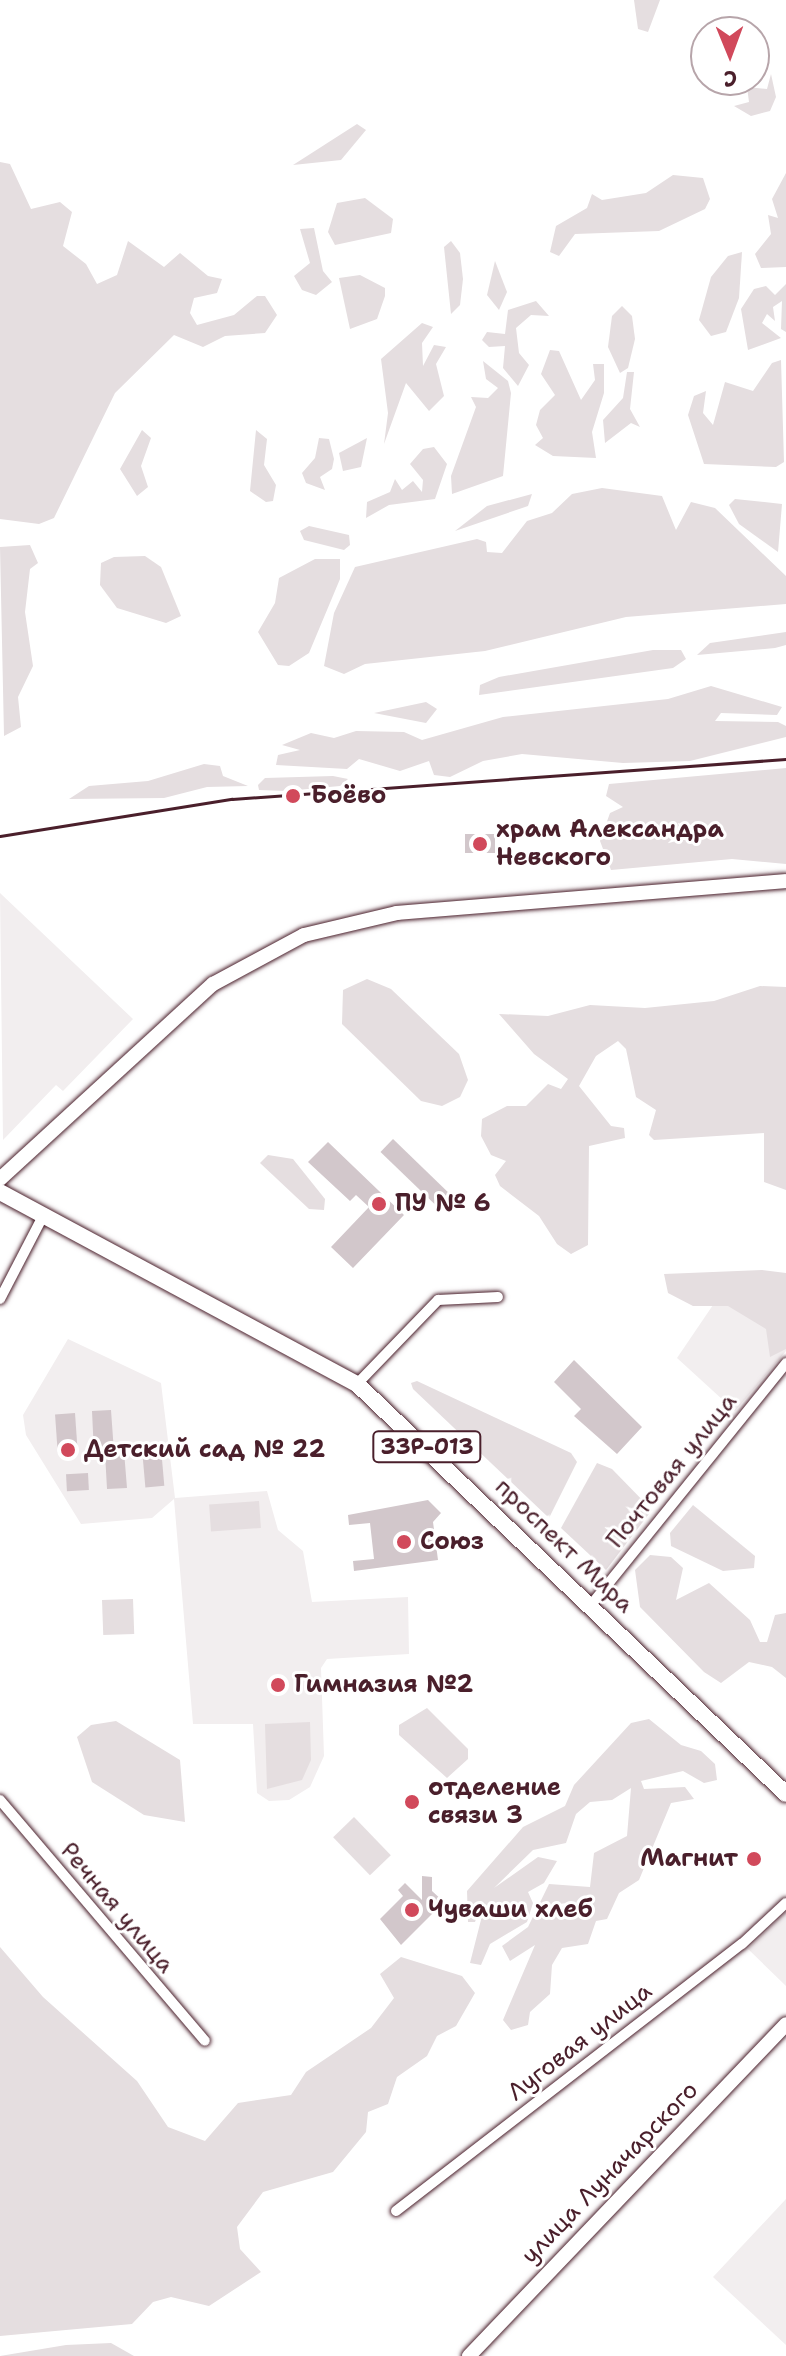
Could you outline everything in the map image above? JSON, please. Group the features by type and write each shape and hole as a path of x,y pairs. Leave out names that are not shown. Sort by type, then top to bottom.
{"main road":[{"path":"0,1179 213,984 294,939 397,913 786,881"},
{"name":"проспект Мира","path":"0,1192 357,1384 786,1794"},
{"name":"улица Луначарского","path":"469,2356 786,2024"}],"street":[{"path":"0,1299 44,1214"},
{"path":"357,1384 438,1300 498,1297"},
{"name":"Почтовая улица","path":"591,1605 786,1363"},
{"name":"Речная улица","path":"0,1800 205,2041"},
{"name":"Луговая улица","path":"396,2211 742,1944 786,1903"}],"shaded area":[{"path":"634,0 660,0 648,32 638,29"},
{"path":"771,74 776,97 770,111 751,116 734,106 749,102 748,96 770,96"},
{"path":"357,124 366,130 341,160 293,165"},
{"path":"0,162 10,164 31,209 60,202 72,212 63,246 86,264 97,284 117,275 128,241 164,267 180,253 208,276 222,279 217,293 194,298 190,313 197,325 234,315 257,296 265,296 277,315 265,333 225,336 203,347 174,335 115,393 54,518 39,524 0,519"},
{"path":"786,173 786,267 761,268 755,254 771,234 768,215 778,218 772,199"},
{"path":"673,175 703,178 710,199 705,209 659,231 575,234 559,256 550,252 556,226 587,208 592,194 602,200 646,193"},
{"path":"365,198 393,219 391,233 335,245 328,232 337,203"},
{"path":"314,228 323,271 332,282 316,295 302,290 294,276 310,263 300,229"},
{"path":"451,241 460,253 463,279 460,305 451,314 444,247"},
{"path":"742,252 739,298 726,332 711,336 699,320 711,277 728,256"},
{"path":"495,261 507,292 499,310 487,295"},
{"path":"360,275 385,288 385,296 377,319 350,329 339,278"},
{"path":"786,284 786,332 781,329 782,301 773,307 775,321 767,314 762,323 781,338 748,350 741,309 754,289 766,286 775,295"},
{"path":"536,301 549,316 531,315 516,328 519,353 529,365 518,386 503,368 505,346 489,347 482,340 487,332 505,334 508,310"},
{"path":"622,306 632,316 635,339 628,368 620,373 608,347 612,316"},
{"path":"422,323 433,327 422,343 423,366 434,345 446,347 436,364 444,396 429,411 406,383 384,444 388,413 381,359"},
{"path":"550,350 559,351 581,400 595,380 593,364 604,364 604,393 592,432 596,458 553,456 535,445 543,438 536,425 540,410 555,395 541,374"},
{"path":"781,360 784,462 776,467 704,464 688,415 694,396 706,391 703,413 713,425 725,382 753,391 772,363"},
{"path":"483,361 508,381 511,393 503,476 452,494 451,476 476,407 471,397 488,398 498,388 486,379"},
{"path":"627,372 634,372 630,409 640,427 631,423 605,443 603,420 623,398"},
{"path":"142,430 151,438 141,466 148,487 137,496 120,469"},
{"path":"256,430 267,439 264,465 276,485 273,501 266,502 250,491"},
{"path":"319,438 329,439 334,459 332,469 320,477 325,490 306,483 302,473 315,458"},
{"path":"367,438 361,467 343,471 339,453"},
{"path":"434,447 447,464 435,499 389,505 366,518 367,502 390,492 395,479 402,490 413,481 422,492 423,480 410,464 423,449"},
{"path":"602,488 662,496 676,530 691,502 715,508 786,576 786,604 626,617 485,651 365,664 344,674 324,666 334,613 355,567 477,539 486,542 487,552 502,553 527,521 552,513 572,494"},
{"path":"532,494 528,506 455,531 487,506"},
{"path":"735,499 782,504 778,552 739,524 729,505"},
{"path":"309,526 349,535 350,545 344,550 304,540 300,531"},
{"path":"30,545 38,563 30,569 25,612 33,666 18,697 21,727 4,736 0,547"},
{"path":"145,556 161,567 181,616 166,623 117,608 100,585 101,563 114,557"},
{"path":"315,559 340,559 340,579 309,653 289,666 278,665 258,632 275,603 279,578"},
{"path":"786,632 786,645 775,648 697,655 710,643"},
{"path":"653,650 681,650 686,659 673,668 479,695 480,685 499,677"},
{"path":"711,686 782,707 777,715 721,713 715,721 778,722 786,726 786,737 690,761 623,763 522,754 483,761 450,777 434,775 429,761 400,771 359,759 347,769 276,765 278,755 300,750 282,745 311,733 334,738 356,731 404,732 422,740 503,717 668,699"},
{"path":"426,702 437,709 426,723 374,713"},
{"path":"204,764 220,766 223,776 248,786 207,787 164,798 69,799 89,786 148,781"},
{"path":"786,768 786,864 732,859 611,870 600,841 610,813 623,807 606,796 609,784"},
{"path":"333,776 348,779 340,786 286,791 259,790 258,785 265,778"},
{"path":"0,893 133,1019 63,1091 56,1085 3,1140"},
{"path":"367,979 391,989 459,1054 468,1080 460,1097 442,1106 421,1101 342,1024 343,990"},
{"path":"760,986 786,987 786,1190 764,1182 764,1133 654,1140 649,1135 656,1110 636,1097 626,1049 618,1041 596,1056 579,1086 611,1126 624,1128 625,1138 589,1146 588,1245 571,1254 557,1244 539,1216 500,1186 495,1175 506,1161 491,1155 481,1136 482,1119 507,1106 526,1106 548,1084 561,1089 568,1079 534,1054 499,1014 548,1016 590,1005 645,1008 714,1001"},
{"path":"268,1155 293,1159 325,1199 324,1210 309,1209 260,1163"},
{"path":"762,1270 786,1273 786,1349 770,1357 766,1329 728,1306 693,1306 668,1293 664,1274"},
{"path":"732,1277 786,1281 786,1351 735,1411 677,1358"},
{"path":"68,1339 161,1383 175,1498 267,1491 278,1530 303,1551 312,1602 408,1597 409,1654 327,1659 321,1668 324,1756 310,1787 289,1800 269,1801 257,1793 253,1724 193,1724 174,1499 152,1518 81,1524 26,1435 23,1415"},
{"path":"417,1381 571,1453 577,1462 549,1518 413,1389 411,1383"},
{"path":"597,1463 612,1469 652,1510 606,1570 561,1528"},
{"path":"259,1501 261,1528 211,1531 209,1504"},
{"path":"693,1505 755,1556 754,1568 723,1571 671,1546 670,1533"},
{"path":"650,1555 671,1557 683,1568 676,1600 709,1583 750,1620 760,1642 767,1642 775,1615 786,1613 786,1678 772,1667 749,1662 721,1683 704,1672 640,1607 635,1570"},
{"path":"133,1599 134,1634 103,1635 102,1600"},
{"path":"427,1708 468,1749 468,1759 447,1778 399,1735 399,1725"},
{"path":"649,1719 681,1745 701,1751 715,1764 717,1780 704,1783 683,1771 641,1781 644,1789 685,1787 694,1799 671,1803 639,1880 619,1893 607,1919 596,1921 588,1944 562,1948 552,1965 550,1994 530,2012 528,2025 511,2030 503,2020 535,1945 510,1961 502,1946 528,1927 549,1884 590,1887 594,1853 627,1836 631,1788 612,1800 590,1802 576,1814 566,1843 533,1850 494,1888 538,1857 557,1861 544,1883 528,1892 533,1903 527,1922 490,1944 481,1965 470,1963 484,1908 481,1905 475,1922 468,1922 467,1891 523,1827 565,1806 574,1785 631,1723"},
{"path":"116,1721 180,1760 185,1822 144,1815 92,1782 77,1737 91,1725"},
{"path":"310,1722 311,1760 302,1780 267,1789 265,1724"},
{"path":"354,1817 391,1855 370,1875 333,1837"},
{"path":"786,1912 786,1986 748,1949"},
{"path":"0,1947 43,1997 137,2081 168,2127 205,2141 238,2103 291,2095 306,2072 371,2028 394,1998 380,1974 401,1957 462,1976 475,1993 456,2026 437,2036 427,2056 397,2077 388,2104 368,2112 366,2132 333,2172 263,2192 237,2227 240,2249 261,2272 209,2306 171,2297 153,2302 132,2324 0,2336"},
{"path":"786,2199 786,2345 713,2277"},
{"path":"111,2343 134,2356 0,2356 66,2345"}],"building":[{"name":"храм Александра Невского","path":"465,834 495,834 495,853 465,853"},
{"path":"393,1139 453,1197 440,1210 380,1152"},
{"name":"ПУ № 6","path":"328,1142 404,1215 353,1268 331,1247 369,1207 356,1195 350,1201 308,1162"},
{"path":"574,1360 642,1427 617,1454 574,1416 581,1409 554,1382"},
{"path":"111,1410 114,1452 124,1451 127,1488 107,1489 105,1453 94,1454 92,1411"},
{"path":"75,1413 78,1452 58,1453 55,1414"},
{"path":"161,1448 164,1486 145,1488 142,1450"},
{"path":"88,1473 89,1490 67,1491 66,1474"},
{"name":"Союз","path":"428,1500 441,1513 433,1522 438,1560 354,1571 353,1561 374,1559 370,1523 349,1525 348,1515"},
{"name":"Чуваши хлеб","path":"422,1876 432,1877 432,1891 444,1902 401,1945 380,1919 403,1896 398,1890 405,1883 422,1900"}],"railway":[{"path":"0,836 232,799 786,759"}],"place":[{"name":"Боёво","path":"293,796"},
{"name":"храм Александра Невского","path":"480,844"},
{"name":"ПУ № 6","path":"379,1204"},
{"name":"Детский сад № 22","path":"68,1450"},
{"name":"Союз","path":"404,1542"},
{"name":"Гимназия №2","path":"278,1685"},
{"name":"отделение связи 3","path":"412,1802"},
{"name":"Магнит","path":"754,1859"},
{"name":"Чуваши хлеб","path":"412,1910"}]}
